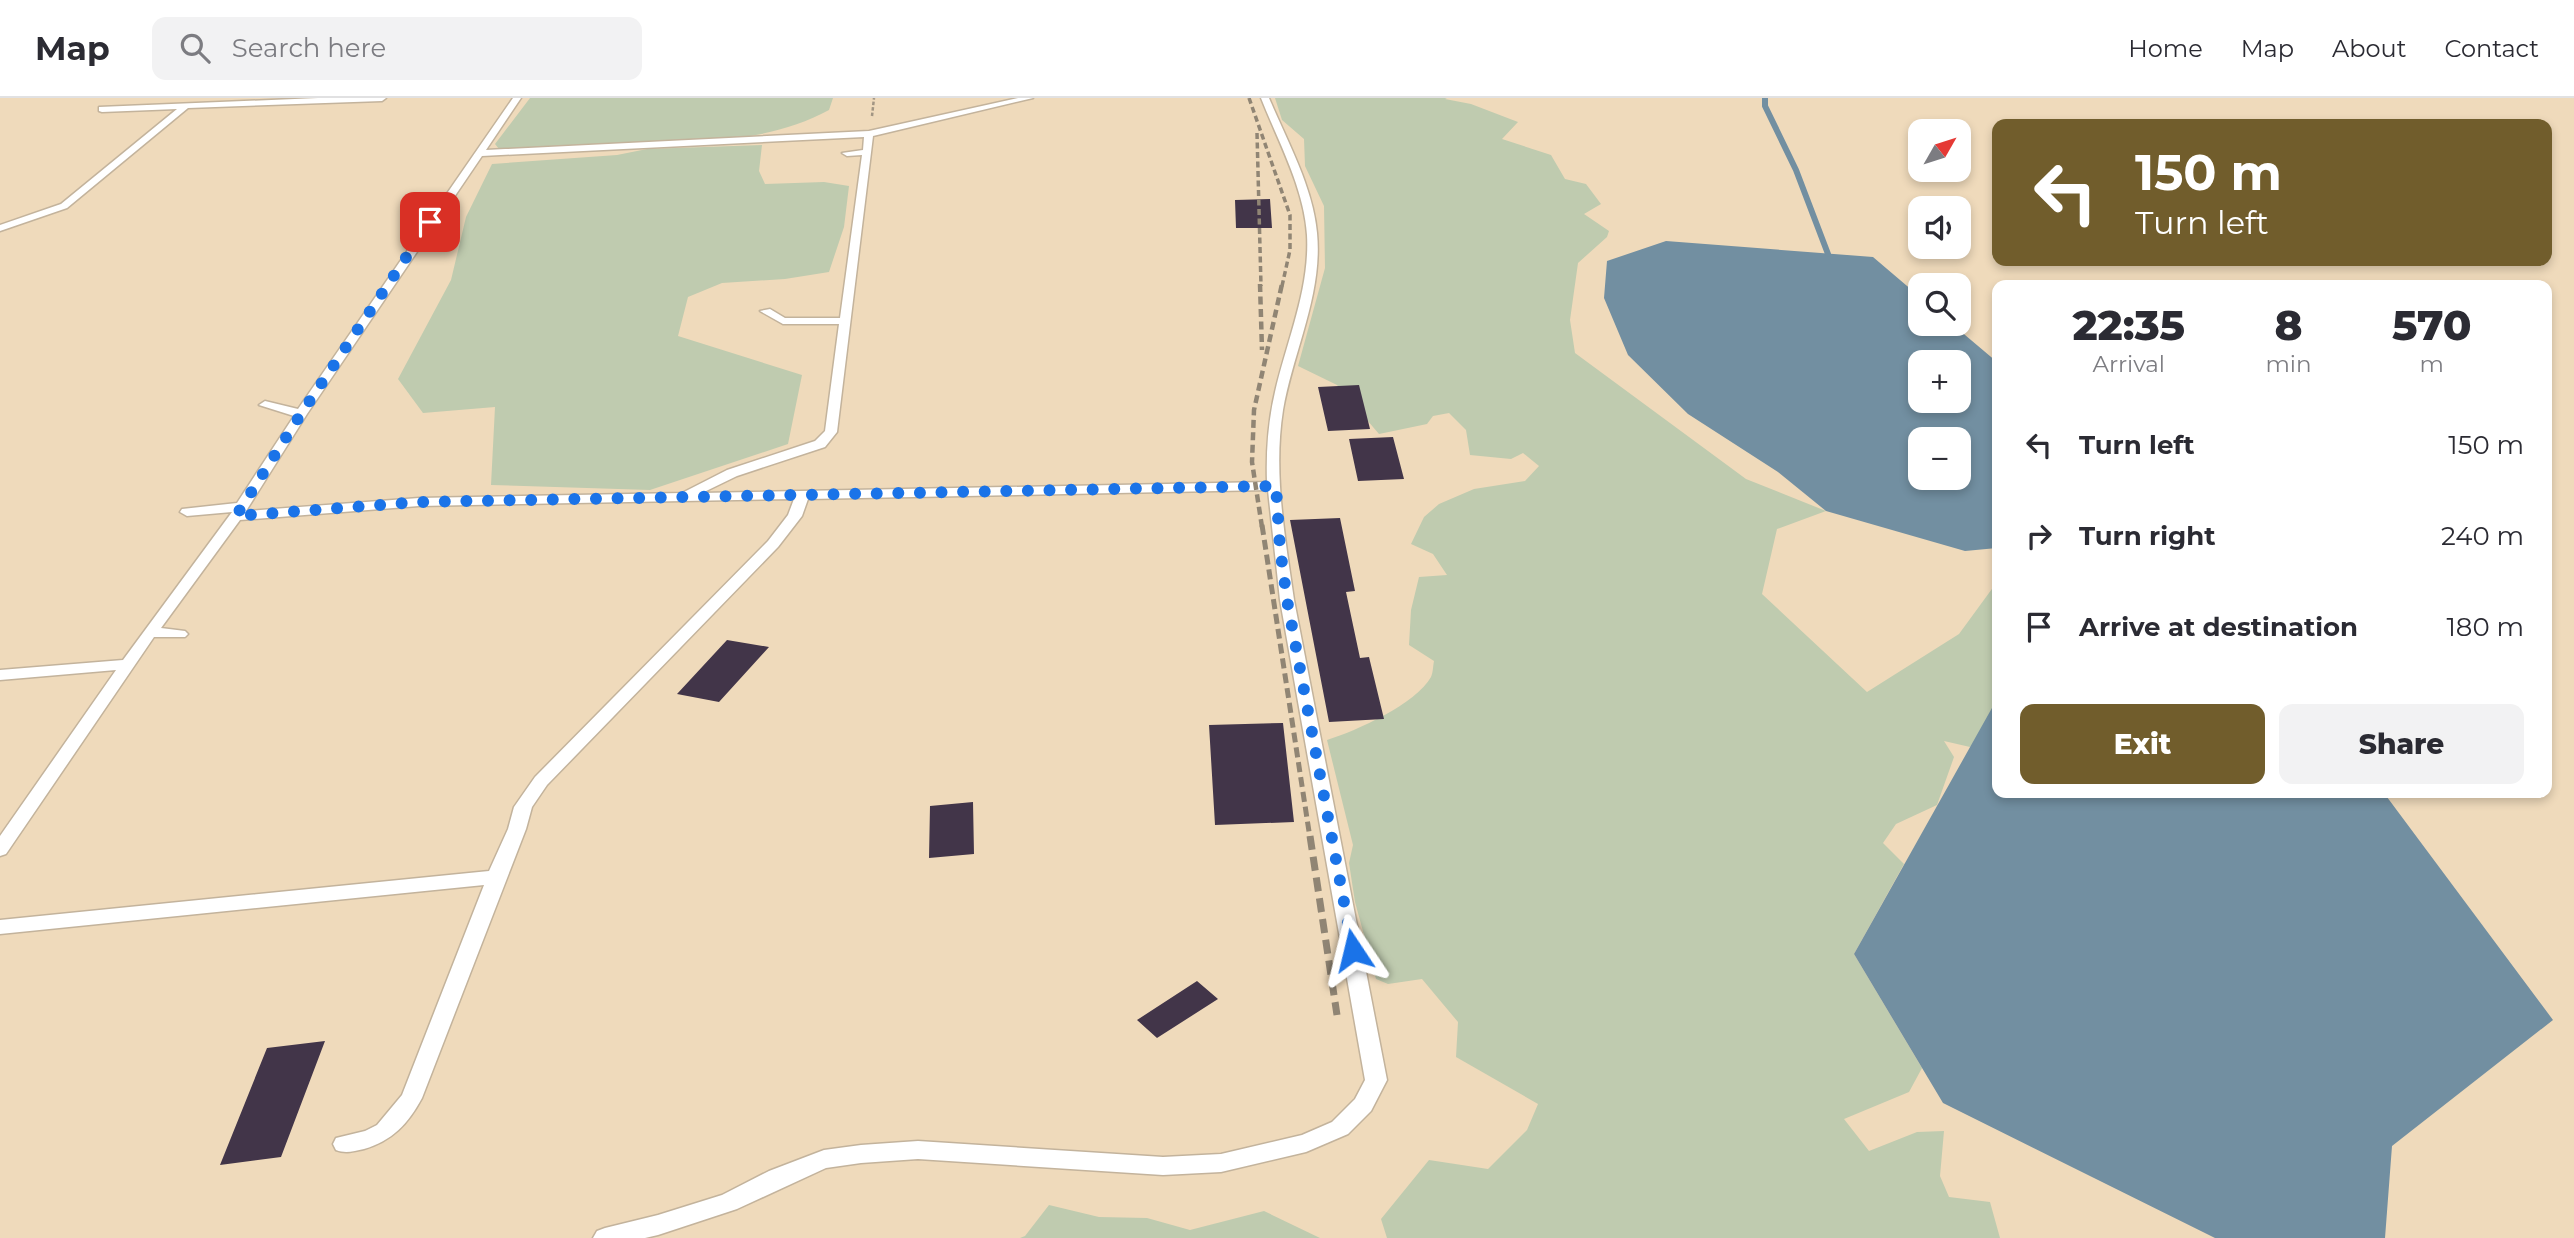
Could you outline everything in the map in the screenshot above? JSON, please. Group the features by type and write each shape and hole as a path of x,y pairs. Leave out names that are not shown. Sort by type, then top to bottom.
{"lane":[{"path":"1,229 64,206 193,98"},
{"path":"102,109 382,98"},
{"path":"0,850 127,664 239,512 301,414 517,98"},
{"path":"479,153 869,134 1029,98"},
{"path":"605,1238 658,1226 729,1202 824,1159 918,1150 1163,1166 1221,1163 1306,1143 1340,1128 1363,1105 1376,1080 1287,600 1276,486 1274,443 1277,411 1311,267 1312,234 1307,204 1265,98"},
{"path":"685,497 713,481 804,451 827,439 831,432 869,134"},
{"path":"847,153 867,152"},
{"path":"766,311 783,321 846,321"},
{"path":"265,405 301,414"},
{"path":"187,512 239,512 419,502 1276,486"},
{"path":"419,502 428,488"},
{"path":"344,1144 379,1136 394,1125 411,1098 517,829 523,807 541,781 773,544 795,516 802,496"},
{"path":"150,632 180,634"},
{"path":"0,675 127,664"},
{"path":"0,927 496,877"}],"shaded area":[{"path":"0,98 2574,98 2574,1238 0,1238"}],"green space":[{"path":"530,98 833,98 829,110 778,130 751,136 666,144 499,149 495,144"},
{"path":"1275,98 1447,98 1445,99 1471,104 1518,122 1502,139 1551,155 1565,179 1586,184 1601,204 1584,214 1609,231 1607,237 1578,263 1570,320 1575,353 1746,479 1826,511 1777,529 1762,594 1867,692 1959,634 1992,589 1992,730 1970,747 1944,741 1954,757 1937,805 1896,824 1883,843 1904,864 1854,954 1922,1068 1909,1092 1844,1119 1869,1151 1917,1132 1944,1131 1940,1176 1949,1197 1990,1202 2000,1238 1387,1238 1381,1219 1429,1160 1488,1169 1527,1130 1538,1104 1456,1057 1458,1022 1422,979 1388,984 1376,979 1355,902 1349,863 1353,845 1327,740 1369,723 1399,706 1431,677 1434,661 1409,645 1411,610 1419,577 1447,575 1433,554 1411,544 1424,517 1439,504 1474,489 1525,481 1539,466 1523,453 1511,459 1470,455 1466,430 1449,413 1433,416 1427,424 1379,434 1337,385 1298,366 1325,268 1324,206 1305,166 1304,139 1282,120"},
{"path":"762,145 759,171 765,184 824,182 849,186 844,227 829,272 785,279 722,283 688,297 678,336 802,375 788,444 650,490 491,485 495,407 423,413 398,379 451,280 466,217 492,164 617,155 647,149"},
{"path":"1049,1205 1099,1217 1147,1218 1190,1230 1264,1211 1320,1238 1020,1238 1025,1236"}],"water":[{"path":"1666,241 1873,257 1908,287 1908,336 1966,336 1992,358 1992,548 1965,551 1826,511 1778,472 1688,414 1628,355 1604,298 1607,261"},
{"path":"1992,708 1992,798 2388,798 2553,1020 2392,1146 2385,1238 2215,1238 1943,1103 1854,954"}],"building":[{"path":"1270,199 1272,228 1236,228 1235,200"},
{"path":"1359,385 1370,429 1328,431 1318,387"},
{"path":"1393,437 1404,479 1358,481 1349,439"},
{"path":"1340,518 1355,591 1346,592 1360,658 1369,657 1384,719 1329,722 1290,520"},
{"path":"727,640 769,647 719,702 677,694"},
{"path":"1283,723 1294,822 1215,825 1209,725"},
{"path":"973,802 974,854 929,858 930,806"},
{"path":"1197,981 1218,999 1157,1038 1137,1020"},
{"path":"325,1041 281,1157 220,1165 267,1048"}],"waterway":[{"path":"1765,98 1765,106 1796,170 1828,254"}],"railway":[{"path":"1249,98 1290,215 1290,250 1282,286"},
{"path":"1257,133 1261,286"},
{"path":"1260,284 1262,350"},
{"path":"1262,527 1252,462 1254,410 1282,284"},
{"path":"1262,525 1310,838"},
{"path":"1310,836 1337,1015"}],"route":[{"path":"430,222 236,516 419,502 1276,486 1287,600 1353,950"}]}
